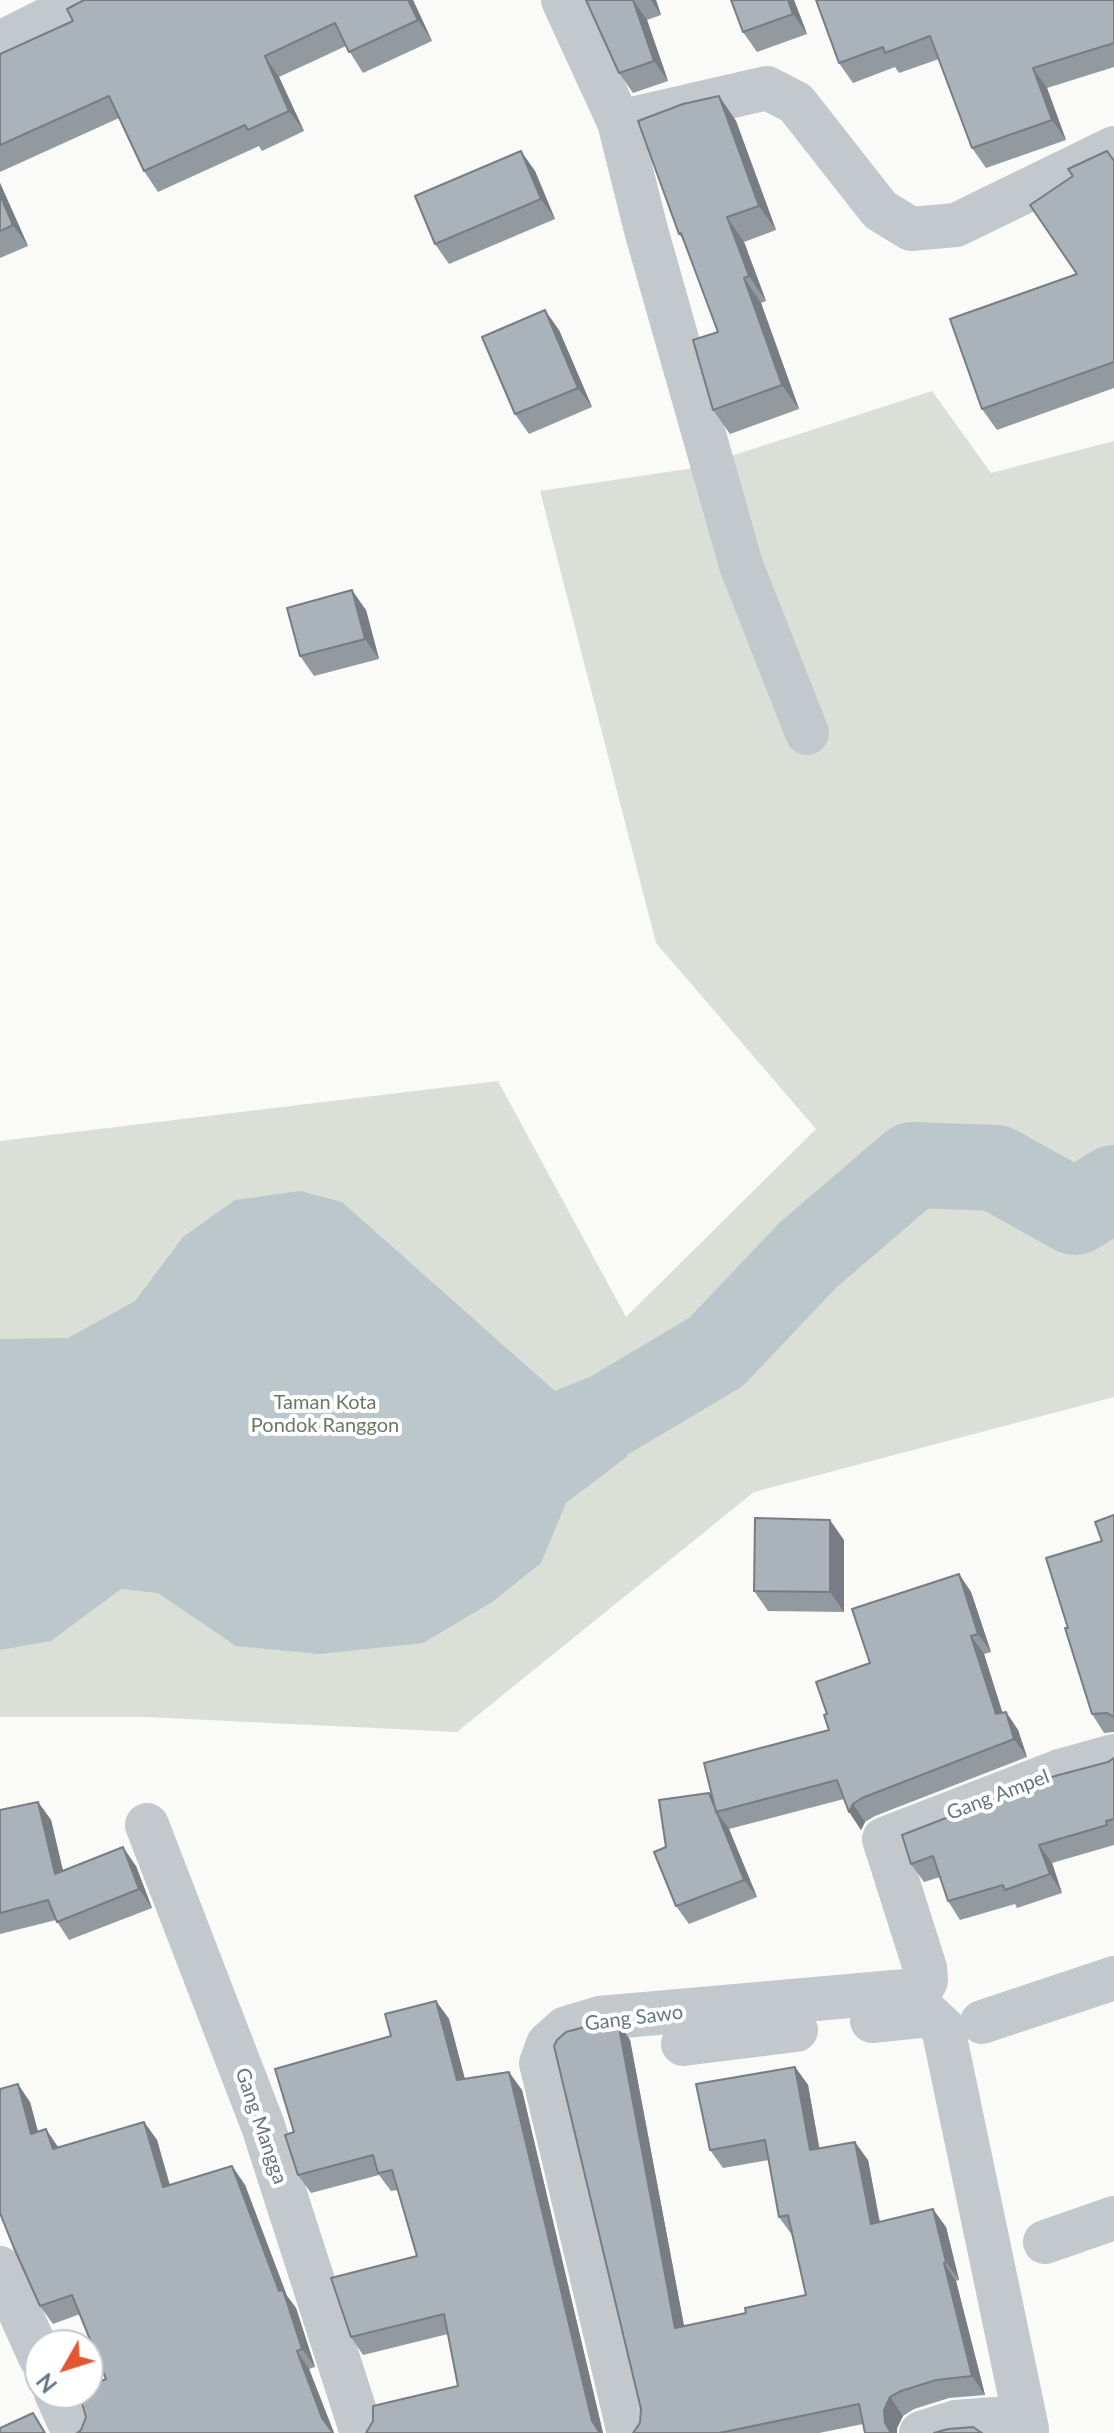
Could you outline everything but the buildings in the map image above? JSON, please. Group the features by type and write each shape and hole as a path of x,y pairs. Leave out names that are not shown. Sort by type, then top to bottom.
{"street":[{"path":"0,43 86,0"},
{"path":"563,0 619,122 646,230 741,565 807,733"},
{"path":"619,122 767,88 796,103 880,210 911,229 956,225 1114,148"},
{"name":"Gang Ampel","path":"884,1839 1060,1771 1114,1756"},
{"name":"Gang Mangga","path":"147,1825 263,2126 362,2433"},
{"name":"Gang Sawo","path":"629,2433 541,2063 548,2044 566,2028 600,2018 917,1990 926,1981 925,1968 884,1839"},
{"path":"683,2044 918,2015 963,2025 1114,1978"},
{"path":"963,2025 1027,2429 1024,2433"},
{"path":"1045,2242 1114,2218"},
{"path":"0,2268 27,2329"},
{"path":"63,2409 74,2433"},
{"path":"921,2433 956,2422 994,2419 1011,2433"}],"green space":[{"name":"Taman Kota Pondok Ranggon","path":"932,391 991,473 1114,441 1114,1397 754,1492 457,1732 146,1717 0,1717 0,1141 498,1081 626,1317 816,1129 656,943 540,491 694,468"}],"shaded area":[{"path":"300,1191 342,1202 628,1456 566,1503 541,1563 492,1602 423,1643 319,1654 236,1646 158,1593 121,1589 51,1641 0,1650 0,1339 68,1338 135,1301 183,1237 235,1200"}],"waterway":[{"path":"482,1467 610,1415 716,1352 808,1255 913,1165 996,1168 1075,1212 1114,1188"}]}
